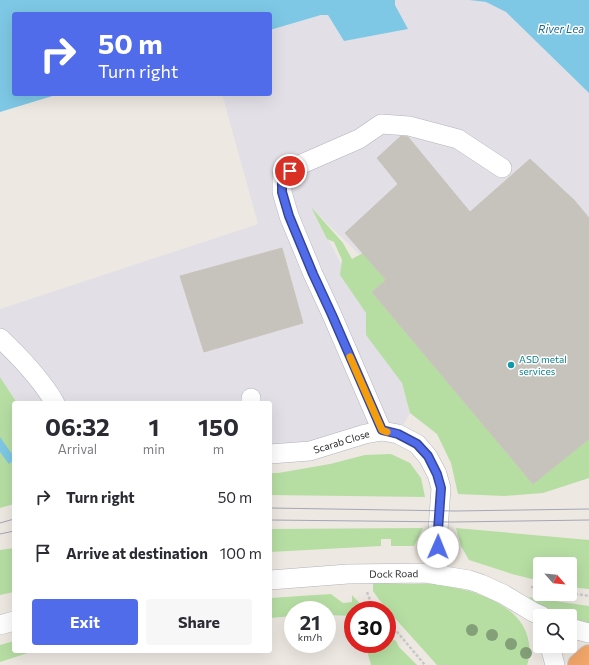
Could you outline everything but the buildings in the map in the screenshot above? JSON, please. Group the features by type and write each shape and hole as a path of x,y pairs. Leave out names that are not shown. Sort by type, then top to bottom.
{"highway":[{"path":"579,665 589,656"}],"street":[{"path":"382,430 289,216 282,192 282,176 297,166 359,139 381,124 409,126 458,139 502,168"},
{"path":"0,338 20,356 54,401"},
{"name":"Scarab Close","path":"272,454 310,452 382,430 398,434 417,444 428,456 437,474 441,488 438,530 438,575"},
{"name":"Dock Road","path":"272,580 348,574 426,573 468,580 481,584 510,597 533,613"},
{"path":"0,625 12,622"},
{"path":"577,630 589,633"},
{"path":"552,653 556,665"}],"path":[{"path":"577,594 589,596"},
{"path":"396,631 425,665"}],"shaded area":[{"path":"395,0 469,0 486,2 506,12 589,93 589,439 533,484 372,292 386,280 312,209 402,383 410,413 398,434 272,446 272,401 16,401 0,377 0,309 258,224 223,96 272,96 272,29 321,15 408,29 395,5"}],"green space":[{"path":"311,207 343,243 352,259 363,253 386,280 372,292 533,484 589,439 589,478 543,493 504,496 458,494 451,463 437,434 410,413 402,383 366,335 366,313 340,275 342,260 334,242 327,239"},
{"path":"0,377 16,401 12,401 12,505 0,508"},
{"path":"391,454 410,463 421,478 425,497 272,495 272,473 330,464 365,455"},
{"path":"423,528 414,546 391,546 391,539 381,539 381,546 272,552 272,529"},
{"path":"456,528 589,540 589,589 577,588 577,557 533,557 533,579 469,560 461,546"},
{"path":"12,548 12,592 0,595 0,550"},
{"path":"373,583 429,584 460,589 500,604 520,621 526,632 530,648 527,665 437,665 396,619 396,601 380,601 373,591"},
{"path":"331,594 344,603 344,616 336,615 336,601 284,601 284,617 272,618 272,598"},
{"path":"352,595 358,601 352,601"},
{"path":"534,601 555,601 589,606 589,625 577,623 577,609 546,609"},
{"path":"396,641 399,647 417,665 371,665 368,653 396,653"},
{"path":"12,642 12,653 28,653 0,662 0,645"}],"water":[{"path":"0,0 395,0 395,5 408,29 344,41 328,15 321,15 272,29 272,12 12,12 12,96 52,96 0,112"},
{"name":"River Lea","path":"469,0 589,0 589,93 506,12 486,2"},
{"path":"0,437 12,454 12,462 9,464 0,452"}],"tram line":[{"path":"272,508 455,511 589,509"},
{"path":"0,523 12,520"},
{"path":"272,520 454,522 589,520"},
{"path":"0,534 12,531"}],"slow traffic":[{"path":"350,357 382,430 387,432"}],"place":[{"name":"ASD metal services","path":"511,365"}],"route":[{"path":"290,171 282,176 282,192 289,216 382,430 398,434 417,444 428,456 437,474 441,488 438,547"}]}
